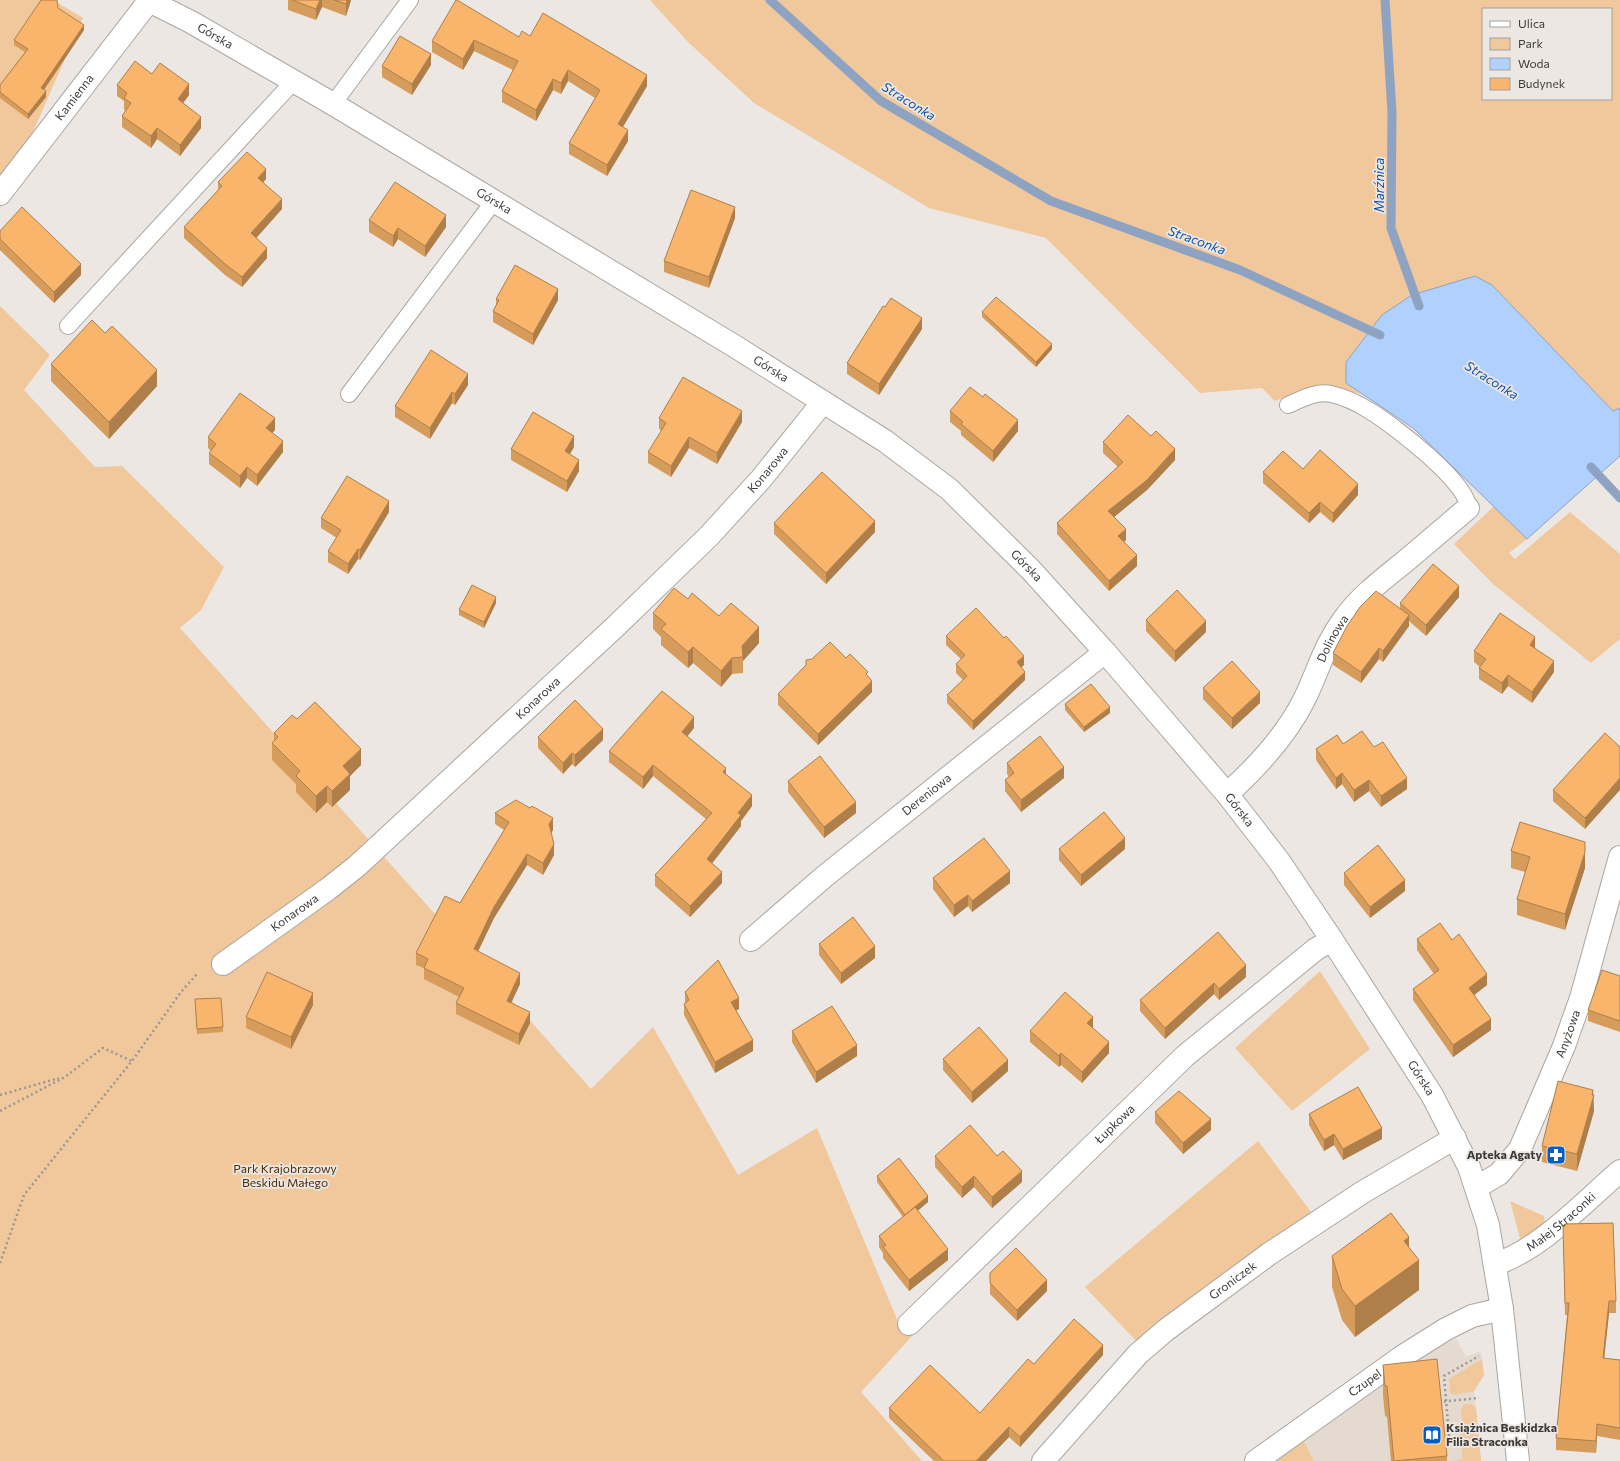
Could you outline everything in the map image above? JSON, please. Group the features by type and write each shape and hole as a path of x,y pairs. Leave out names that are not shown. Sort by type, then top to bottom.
{"street":[{"name":"Górska","path":"148,0 191,22 333,104 885,441 949,489 1030,570 1105,652 1227,794 1279,861 1432,1095 1455,1138 1477,1187 1488,1225 1496,1264 1502,1309 1518,1461"},
{"name":"Kamienna","path":"0,194 148,0"},
{"name":"Konarowa","path":"223,964 328,889 357,866 616,626 708,536 761,479 823,402"},
{"name":"Dolinowa","path":"1227,794 1253,769 1294,716 1305,697 1321,657 1331,637 1357,602 1374,585 1468,508"},
{"name":"Dereniowa","path":"751,940 825,876 1105,652"},
{"name":"Anyżowa","path":"1477,1187 1499,1174 1520,1149 1564,1046 1574,1018 1620,857"},
{"name":"Łupkowa","path":"909,1324 1185,1056 1316,949 1332,940"},
{"name":"Groniczek","path":"1042,1461 1138,1354 1166,1330 1276,1250 1363,1192 1455,1138"},
{"name":"Małej Straconki","path":"1496,1264 1514,1258 1541,1240 1620,1171"},
{"name":"Czupel","path":"1256,1461 1403,1356 1472,1316 1502,1309"}],"lane":[{"path":"333,104 410,0"},
{"path":"68,326 293,82"},
{"path":"348,394 494,201"},
{"path":"1288,405 1313,394 1330,394 1346,398 1370,411 1403,434 1443,470 1460,488 1468,502 1468,508"}],"path":[{"path":"0,1263 24,1195 132,1061 194,976 206,968 223,964"},
{"path":"0,1111 65,1077 103,1048 132,1061"},
{"path":"0,1095 65,1077"},
{"path":"1450,1436 1444,1376 1480,1356"},
{"path":"1439,1402 1479,1398"}],"shaded area":[{"path":"1456,1338 1466,1357 1481,1351 1484,1375 1474,1391 1481,1461 1314,1461 1301,1435 1400,1370"}],"green space":[{"path":"0,0 53,0 83,18 0,207"},
{"path":"650,0 1620,0 1620,408 1613,411 1492,285 1475,276 1382,315 1346,362 1346,383 1362,394 1338,389 1293,394 1275,401 1262,388 1200,393 1046,238 929,208 754,103 688,42"},
{"name":"Park Krajobrazowy Beskidu Małego","path":"0,306 50,355 24,390 95,467 122,466 224,567 201,610 180,628 591,1089 653,1027 738,1175 817,1128 899,1324 912,1336 861,1392 922,1461 0,1461"},
{"path":"1494,506 1527,539 1509,553 1515,559 1570,512 1620,554 1620,639 1591,663 1493,584 1454,544"},
{"path":"1320,971 1370,1049 1292,1111 1235,1048"},
{"path":"1258,1141 1314,1216 1140,1345 1085,1287"},
{"path":"1510,1201 1544,1216 1545,1223 1534,1232 1520,1238"},
{"path":"1482,1359 1484,1375 1474,1391 1454,1395 1450,1392 1449,1379"},
{"path":"1464,1404 1472,1404 1476,1407 1481,1461 1454,1461 1463,1459 1460,1433 1463,1430 1461,1409"},
{"path":"1301,1435 1314,1461 1266,1461"}],"water":[{"path":"1475,276 1492,285 1613,411 1620,408 1620,456 1527,539 1413,428 1346,383 1346,362 1382,315 1412,295"}],"building":[{"path":"41,0 57,0 58,8 84,25 41,88 46,91 28,114 0,92 0,85 28,49 14,40"},
{"path":"292,0 320,0 316,9"},
{"path":"334,0 347,0 346,4"},
{"path":"456,0 519,37 522,31 530,36 543,13 647,75 618,124 628,130 607,165 569,143 600,90 568,70 561,83 553,79 536,110 502,91 518,61 474,40 463,59 432,41"},
{"path":"400,36 431,54 412,84 382,66"},
{"path":"135,61 152,74 160,63 189,84 178,99 201,117 180,145 157,128 151,136 122,116 131,103 124,98 127,93 117,85"},
{"path":"247,152 266,169 258,178 282,199 251,233 267,248 242,277 225,264 184,227 222,186 218,182"},
{"path":"395,182 446,215 425,246 398,228 393,236 369,220"},
{"path":"691,190 735,207 709,277 664,261"},
{"path":"22,207 81,264 54,292 0,239 0,231"},
{"path":"515,265 558,289 533,334 493,311 499,300 496,299"},
{"path":"996,297 1052,344 1036,362 982,312"},
{"path":"891,298 922,318 879,384 847,363 883,306 885,307"},
{"path":"92,320 105,333 112,326 157,370 109,422 51,364"},
{"path":"431,350 468,374 455,394 452,392 430,428 395,406"},
{"path":"683,377 742,411 717,453 689,437 671,466 648,452 666,423 659,418"},
{"path":"970,387 983,397 985,394 1018,420 993,451 961,424 963,422 950,411"},
{"path":"240,393 275,418 266,428 283,441 257,475 247,467 240,476 209,453 216,444 208,437"},
{"path":"533,412 574,436 565,451 579,460 567,481 511,449"},
{"path":"1128,415 1151,436 1156,431 1175,449 1147,480 1108,511 1126,529 1118,536 1137,555 1109,581 1057,523 1123,462 1103,442"},
{"path":"1320,450 1358,484 1333,513 1320,502 1309,513 1263,472 1283,451 1303,469"},
{"path":"822,472 875,521 826,573 774,523"},
{"path":"347,476 389,501 360,550 358,549 348,564 328,551 341,530 321,518"},
{"path":"1433,564 1459,586 1426,625 1400,603"},
{"path":"472,585 496,597 484,622 459,610"},
{"path":"674,588 688,599 692,593 719,616 731,603 759,627 742,646 743,657 732,658 721,671 693,647 688,652 661,629 666,624 653,613"},
{"path":"1177,590 1206,621 1175,651 1146,620"},
{"path":"1376,591 1409,615 1383,651 1379,648 1361,672 1333,653 1347,626 1360,607"},
{"path":"976,608 1004,638 1006,636 1024,656 1017,662 1025,672 973,721 947,695 967,676 956,664 965,655 946,636"},
{"path":"1500,613 1535,637 1530,645 1554,661 1532,692 1508,675 1502,683 1479,668 1486,659 1474,651"},
{"path":"830,642 846,658 850,654 868,672 866,674 872,681 818,734 778,694 806,665 806,660 812,659"},
{"path":"1232,661 1260,692 1232,718 1203,688"},
{"path":"1091,684 1110,707 1084,727 1065,704"},
{"path":"662,691 694,717 682,732 726,768 723,772 752,795 738,813 741,815 707,859 722,872 690,906 655,875 712,813 653,765 643,777 609,751"},
{"path":"575,700 603,729 575,755 572,753 563,763 538,737"},
{"path":"315,702 361,749 343,766 350,774 332,791 327,786 316,796 296,776 300,771 272,743 278,737 274,733 292,715 297,719"},
{"path":"1362,731 1374,747 1383,742 1407,778 1381,796 1369,780 1354,790 1342,773 1336,778 1316,749 1337,735 1343,744"},
{"path":"1605,733 1620,747 1620,778 1585,818 1553,790"},
{"path":"1040,736 1064,767 1021,800 1005,780 1014,773 1007,763"},
{"path":"820,756 856,802 824,827 788,781"},
{"path":"516,800 530,808 532,806 553,818 549,824 554,844 543,863 527,854 494,907 474,949 520,973 507,1001 530,1012 519,1034 456,1003 464,988 424,968 428,959 416,953 445,896 460,903 509,822 495,813"},
{"path":"1104,812 1125,838 1081,875 1059,849"},
{"path":"1520,822 1585,842 1585,852 1565,914 1517,899 1530,857 1511,851"},
{"path":"984,838 1010,871 972,901 968,895 954,905 933,878"},
{"path":"1378,845 1405,880 1370,907 1344,873"},
{"path":"853,917 875,946 841,973 819,944"},
{"path":"1440,923 1452,940 1459,934 1487,974 1469,988 1491,1019 1453,1045 1413,989 1439,970 1417,939"},
{"path":"1218,932 1246,965 1219,989 1214,983 1165,1028 1140,1000"},
{"path":"718,960 739,998 731,1002 753,1040 715,1062 684,1004 689,1000 685,992"},
{"path":"1602,970 1620,976 1620,1021 1588,1010"},
{"path":"267,972 313,993 291,1037 246,1017"},
{"path":"1065,992 1093,1017 1087,1023 1109,1042 1082,1072 1061,1053 1059,1056 1030,1031"},
{"path":"221,998 223,1027 197,1029 195,999"},
{"path":"832,1006 857,1045 816,1072 792,1031"},
{"path":"979,1027 1008,1060 972,1092 943,1059"},
{"path":"1558,1081 1593,1090 1592,1095 1594,1095 1577,1154 1542,1146"},
{"path":"1358,1087 1382,1128 1343,1149 1334,1134 1324,1140 1309,1114"},
{"path":"1179,1091 1211,1119 1183,1143 1155,1112"},
{"path":"970,1125 997,1156 1003,1151 1022,1171 992,1197 974,1176 962,1187 935,1156"},
{"path":"899,1158 928,1196 905,1215 877,1176"},
{"path":"915,1207 948,1249 909,1280 883,1247 886,1245 879,1236"},
{"path":"1391,1213 1409,1237 1404,1241 1419,1260 1355,1306 1342,1289 1332,1256"},
{"path":"1613,1223 1616,1301 1609,1301 1603,1358 1620,1360 1620,1428 1597,1424 1596,1441 1556,1438 1569,1303 1565,1303 1563,1226 1565,1224"},
{"path":"1016,1248 1047,1280 1017,1310 990,1283 990,1273"},
{"path":"1074,1319 1103,1345 1020,1437 1009,1427 976,1461 944,1461 889,1408 930,1365 980,1413 1028,1359 1034,1364"},
{"path":"1437,1359 1447,1456 1394,1461 1387,1386 1385,1386 1383,1365"}],"waterway":[{"name":"Straconka","path":"770,0 881,101 1051,201 1240,270 1380,335"},
{"name":"Marźnica","path":"1385,0 1392,112 1391,228 1419,306"},
{"name":"Straconka","path":"1591,467 1620,498"}],"place":[{"name":"Apteka Agaty","path":"1556,1155"},
{"name":"Książnica Beskidzka Filia Straconka","path":"1432,1435"}]}
